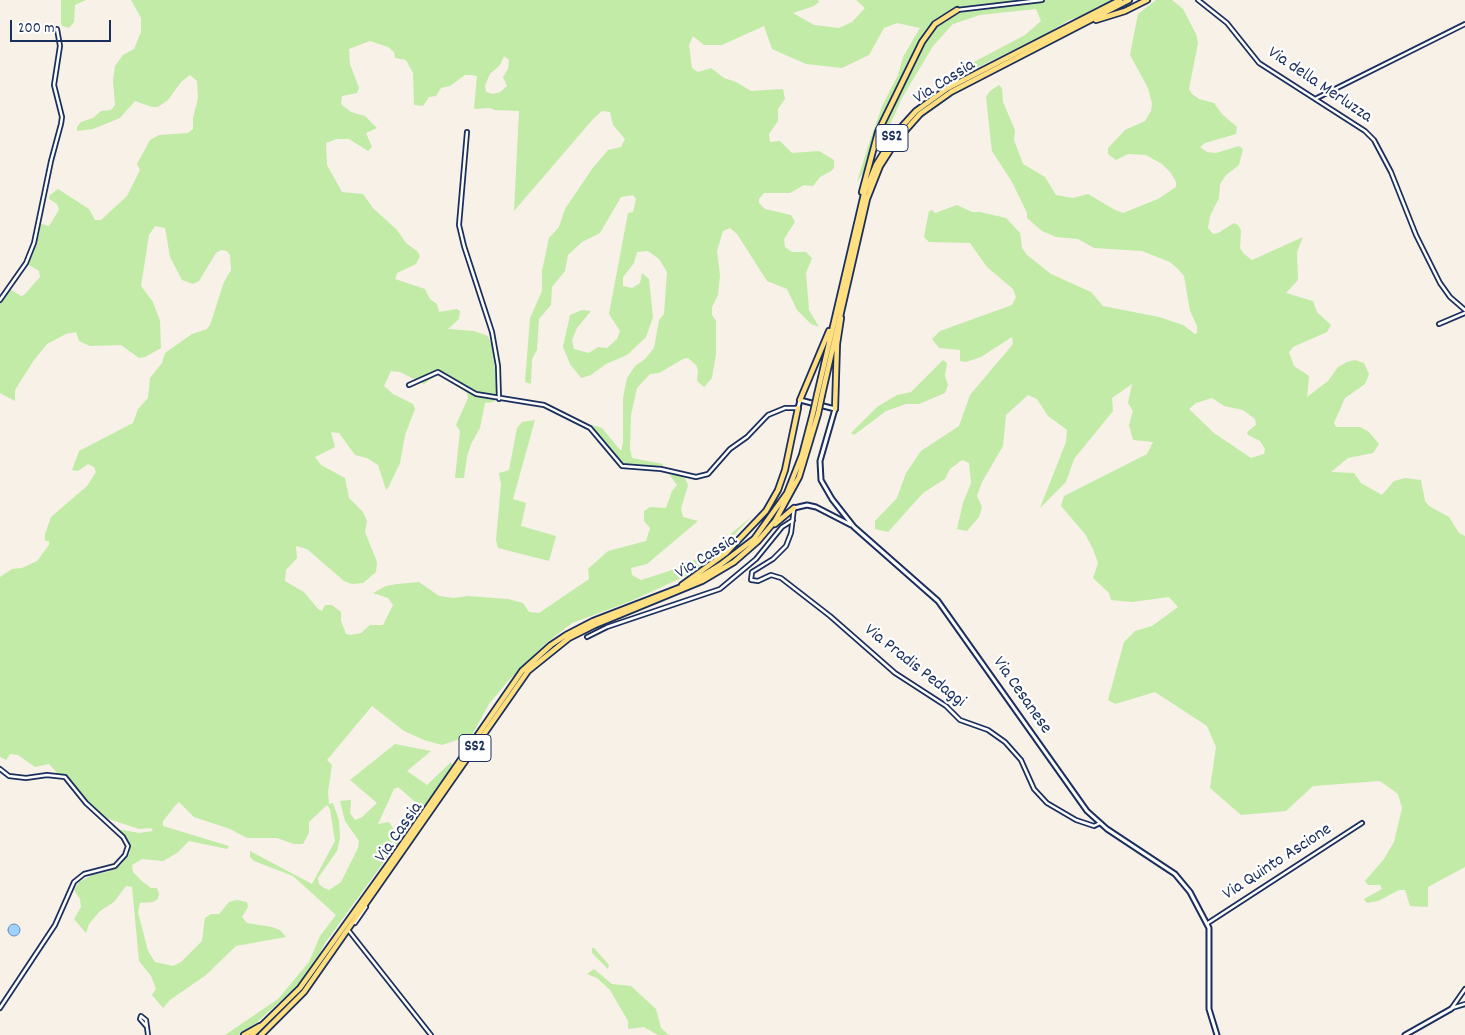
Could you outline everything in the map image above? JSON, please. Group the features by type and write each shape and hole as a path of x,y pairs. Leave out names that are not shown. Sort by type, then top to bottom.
{"highway":[{"name":"Via Cassia","path":"820,395 834,318 860,209 870,176 886,147 900,128 926,103 958,82 1120,0"},
{"name":"Via Cassia","path":"261,1035 298,1000 528,671 542,658 582,631 674,594 710,577 734,562 758,541 775,521 799,477 870,191 885,157 905,130 920,114 951,92 1129,0"},
{"path":"1085,24 1148,0"},
{"path":"860,209 874,144 902,83 929,31 939,21 958,10"},
{"path":"835,409 837,344 841,307"},
{"path":"800,400 834,318"},
{"path":"673,590 726,553 766,511 778,490 785,470 798,408"},
{"name":"Via Cassia","path":"252,1035 268,1022 300,988 388,865 522,671 551,645 580,627 700,578 730,558 754,538 769,520 796,474 816,413"},
{"path":"758,541 784,515 794,508"},
{"path":"244,1035 268,1022"}],"street":[{"path":"958,10 1042,0"},
{"name":"Via della Merluzza","path":"1198,0 1227,23 1259,63 1367,133 1376,142 1391,172 1414,232 1440,283 1448,296 1465,312"},
{"path":"1315,99 1465,24"},
{"path":"0,300 26,263 34,243 61,124 62,117 54,86 60,46 57,29"},
{"path":"467,132 459,226 493,338 499,376 499,399"},
{"path":"1439,324 1465,312"},
{"path":"409,385 438,372 473,393 499,399 544,405 585,424 595,432 616,461 626,467 661,469 698,477 708,474 766,416 781,409 798,408 800,400 835,409"},
{"name":"Via Cesanese","path":"835,409 821,454 820,473 829,495 854,527 938,601 1077,800 1100,823 1178,877 1195,900 1208,923 1211,946 1209,1009 1216,1035"},
{"path":"794,508 807,505 822,508 854,527"},
{"name":"Via Pradis Pedaggi","path":"794,508 790,537 785,548 773,559 752,572 750,577 752,581 757,582 771,575 781,578 830,616 895,673 946,706 960,720 985,729 1005,742 1021,760 1034,789 1047,804 1076,820 1094,826 1100,823"},
{"path":"587,637 607,627 720,589 756,559 783,526 793,520"},
{"path":"0,769 9,776 26,778 47,775 66,777 86,803 123,837 128,846 125,855 115,866 84,874 74,882 55,925 0,1008"},
{"name":"Via Quinto Ascione","path":"1208,923 1362,823"},
{"path":"334,949 349,931 370,899"},
{"path":"349,931 431,1035"},
{"path":"1451,1008 1465,989"},
{"path":"1405,1035 1451,1008 1465,1004"},
{"path":"146,1027 148,1035"}],"green space":[{"path":"61,0 86,0 75,5 74,22 69,28 62,26 61,23"},
{"path":"131,0 818,0 819,2 814,6 793,13 814,25 839,28 852,22 865,8 856,0 1116,0 1089,15 1069,20 1046,34 935,88 953,73 1025,35 1041,21 1036,9 980,15 953,24 933,46 902,98 889,127 892,128 857,182 883,104 898,75 903,57 920,28 897,23 884,28 869,55 842,68 806,64 772,49 764,26 722,45 704,45 693,36 689,45 692,68 698,72 711,68 724,78 736,82 751,91 783,89 785,99 778,109 778,121 769,134 770,142 780,141 792,153 819,151 834,160 834,168 820,177 813,186 804,185 790,193 764,193 759,199 759,203 765,209 791,215 795,222 784,239 785,247 792,252 806,252 812,258 806,273 809,310 819,327 811,324 797,310 787,289 767,281 737,234 730,228 723,231 717,251 720,275 718,295 712,307 712,315 716,321 716,354 712,378 704,387 697,381 698,370 696,365 688,358 659,373 650,374 637,388 631,415 630,449 632,458 663,464 662,467 647,468 627,466 617,460 592,425 602,428 621,451 623,443 623,398 627,378 635,366 645,359 654,348 659,320 664,314 667,272 659,259 648,251 637,252 634,263 623,277 623,286 632,288 640,283 642,273 649,279 653,317 646,337 627,355 606,364 591,375 581,378 570,364 563,347 570,315 582,310 591,311 577,328 572,340 574,349 589,353 598,347 607,348 617,339 620,331 609,314 628,213 633,212 636,199 633,195 621,197 600,233 582,242 568,255 565,271 552,287 551,305 539,319 537,350 532,359 531,384 525,382 530,318 542,291 542,271 549,238 559,227 565,209 592,169 608,150 621,147 625,139 613,125 610,112 602,111 593,119 514,211 519,111 494,110 491,108 474,109 477,76 471,75 465,75 450,86 441,88 436,96 429,97 423,106 414,105 413,73 406,60 395,58 394,52 388,47 370,41 349,49 350,64 359,88 357,93 342,96 341,104 351,112 365,116 377,128 366,133 372,147 368,151 349,139 337,139 326,143 327,165 342,192 363,194 373,208 397,230 406,243 417,251 420,256 416,264 397,273 395,279 425,289 430,299 437,304 439,312 457,309 460,311 459,319 448,329 474,331 488,336 492,347 498,392 494,402 485,403 480,428 471,444 467,457 464,478 455,478 460,431 456,425 468,398 467,393 438,374 424,384 400,372 391,371 384,386 393,394 413,404 415,409 405,435 400,463 388,488 386,490 378,465 367,458 355,455 339,433 331,432 335,447 315,457 321,465 345,478 349,498 363,512 367,521 365,532 377,562 376,572 363,583 352,584 344,581 307,549 296,546 297,558 286,570 285,581 304,592 318,609 322,611 325,605 332,605 341,612 341,621 346,634 351,635 361,633 370,625 383,625 393,605 388,598 373,593 386,586 397,584 419,582 439,596 453,598 468,596 508,599 523,603 529,612 539,613 589,579 588,569 608,551 646,541 650,528 644,521 644,511 650,507 666,508 672,491 677,485 669,474 684,476 688,485 681,509 683,517 698,521 647,564 631,568 632,575 641,580 669,571 707,554 752,516 720,550 690,574 631,601 572,623 545,644 508,681 489,704 472,735 442,745 424,740 404,731 372,706 327,760 332,765 328,792 329,804 333,803 339,820 340,838 337,851 318,878 319,884 324,888 329,890 341,882 358,848 359,841 345,821 340,801 351,800 350,813 355,820 362,817 377,803 350,780 395,744 431,751 407,771 427,785 451,762 453,767 325,943 316,961 294,989 256,1023 238,1035 225,1035 278,999 309,962 320,936 336,915 293,876 254,861 250,857 250,851 312,884 335,841 330,809 327,805 309,822 309,833 303,844 294,844 277,838 247,838 230,829 194,817 179,802 175,806 163,821 163,826 229,846 227,849 189,841 177,853 163,861 142,859 132,865 133,872 151,888 157,888 159,894 158,899 153,902 140,903 138,912 148,951 155,962 173,966 181,962 202,941 205,918 211,914 219,914 229,902 237,900 247,902 248,907 242,917 247,923 272,927 280,930 286,937 236,946 206,975 170,1000 163,1008 152,995 156,989 151,976 139,961 132,887 126,886 114,902 100,911 89,924 86,933 74,919 81,907 80,899 74,890 79,882 92,875 107,872 119,866 130,853 126,839 118,829 139,833 153,831 151,828 139,829 106,818 84,799 65,775 57,773 49,764 35,767 18,755 10,754 6,760 0,757 0,577 12,569 22,568 37,561 49,545 49,541 45,541 45,534 51,517 87,486 96,472 94,467 88,464 78,471 72,470 79,451 133,423 138,409 148,398 150,378 162,363 165,353 192,334 207,329 210,325 224,282 231,270 230,255 227,251 221,250 216,253 199,281 193,284 182,280 170,257 165,228 155,226 149,235 141,286 153,302 160,321 161,348 145,357 139,358 121,345 90,346 79,341 76,332 66,334 47,344 34,360 15,390 15,401 0,393 0,302 11,290 21,296 24,295 40,277 39,271 27,264 37,244 41,224 49,226 59,210 57,204 49,199 50,195 58,189 89,209 95,220 101,220 127,196 140,170 137,164 150,140 159,135 188,133 193,129 193,118 198,98 197,81 190,75 181,82 168,100 158,107 152,107 135,101 120,118 93,129 77,131 77,127 81,122 93,118 101,111 111,110 115,105 113,80 115,66 123,55 134,49 141,32 141,18","holes":["504,56 509,60 508,69 503,77 507,86 500,92 493,94 486,92 485,85 490,74 500,65","398,787 420,806 404,828 396,833 389,822 378,824 394,789"]},
{"path":"1156,0 1172,0 1183,9 1196,34 1198,43 1189,89 1199,99 1214,103 1222,114 1237,127 1236,134 1205,143 1200,147 1207,152 1216,153 1239,146 1243,149 1239,165 1226,175 1220,184 1219,198 1210,216 1208,228 1213,234 1234,223 1238,225 1241,230 1240,248 1252,260 1303,237 1297,252 1298,280 1286,293 1313,301 1317,312 1331,325 1327,332 1293,347 1289,352 1294,366 1309,376 1307,397 1328,381 1338,367 1347,362 1355,360 1364,363 1369,374 1365,384 1345,398 1334,423 1336,427 1360,427 1369,432 1379,444 1373,453 1348,458 1331,472 1354,473 1361,483 1382,495 1394,481 1405,478 1421,480 1425,501 1429,506 1449,517 1459,533 1465,536 1465,867 1428,887 1428,907 1410,906 1405,890 1399,890 1378,901 1367,903 1364,899 1382,889 1380,885 1368,885 1365,881 1384,859 1394,842 1402,808 1398,794 1380,781 1313,786 1286,811 1241,815 1210,788 1216,747 1207,726 1155,692 1115,704 1108,700 1124,642 1135,631 1152,626 1178,607 1169,597 1132,602 1111,600 1109,593 1093,578 1098,563 1093,549 1085,534 1061,506 1064,496 1147,454 1153,442 1133,440 1129,425 1133,411 1128,403 1132,384 1112,398 1113,411 1074,459 1066,482 1040,508 1066,442 1067,430 1048,416 1037,399 1028,395 1006,415 1003,446 982,482 977,496 982,507 979,517 967,531 957,529 963,503 971,483 969,463 962,460 950,469 945,479 923,493 888,532 875,529 875,521 897,498 906,473 921,451 959,426 970,395 1013,344 1012,337 981,357 966,362 960,361 960,350 939,348 932,339 940,331 1012,305 1016,297 1013,289 987,267 970,243 929,242 924,237 929,211 932,210 935,213 957,205 972,212 1006,218 1020,233 1022,248 1027,255 1051,274 1091,292 1103,306 1159,317 1183,325 1195,334 1197,333 1197,326 1190,311 1184,276 1178,269 1170,262 1142,251 1094,248 1078,239 1056,237 1042,231 1027,218 1027,213 1012,182 992,151 986,97 990,91 999,85 1002,88 1003,102 1015,130 1014,140 1023,164 1045,177 1056,195 1073,198 1088,194 1123,213 1158,199 1176,187 1176,182 1171,173 1162,164 1146,155 1128,154 1116,160 1108,154 1108,148 1125,130 1145,121 1151,111 1152,104 1148,88 1130,55 1138,14","holes":["1212,398 1224,406 1243,410 1255,419 1256,425 1247,432 1248,435 1260,441 1265,449 1264,454 1251,458 1214,433 1189,409 1196,403"]},
{"path":"943,360 947,363 945,376 948,385 945,393 919,404 906,404 886,411 854,435 851,433 877,407 897,395 911,392"},
{"path":"535,420 513,499 526,503 521,526 556,536 549,561 498,548 496,540 501,485 499,473 509,470 517,428 522,422"},
{"path":"592,948 609,965 608,969 592,953"},
{"path":"594,969 612,984 631,986 656,1009 661,1028 669,1035 658,1035 644,1027 628,1029 628,1021 610,990 597,978 587,974"}],"water":[{"path":"12,924 16,924 20,930 16,936 12,936 8,932 8,928"}]}
